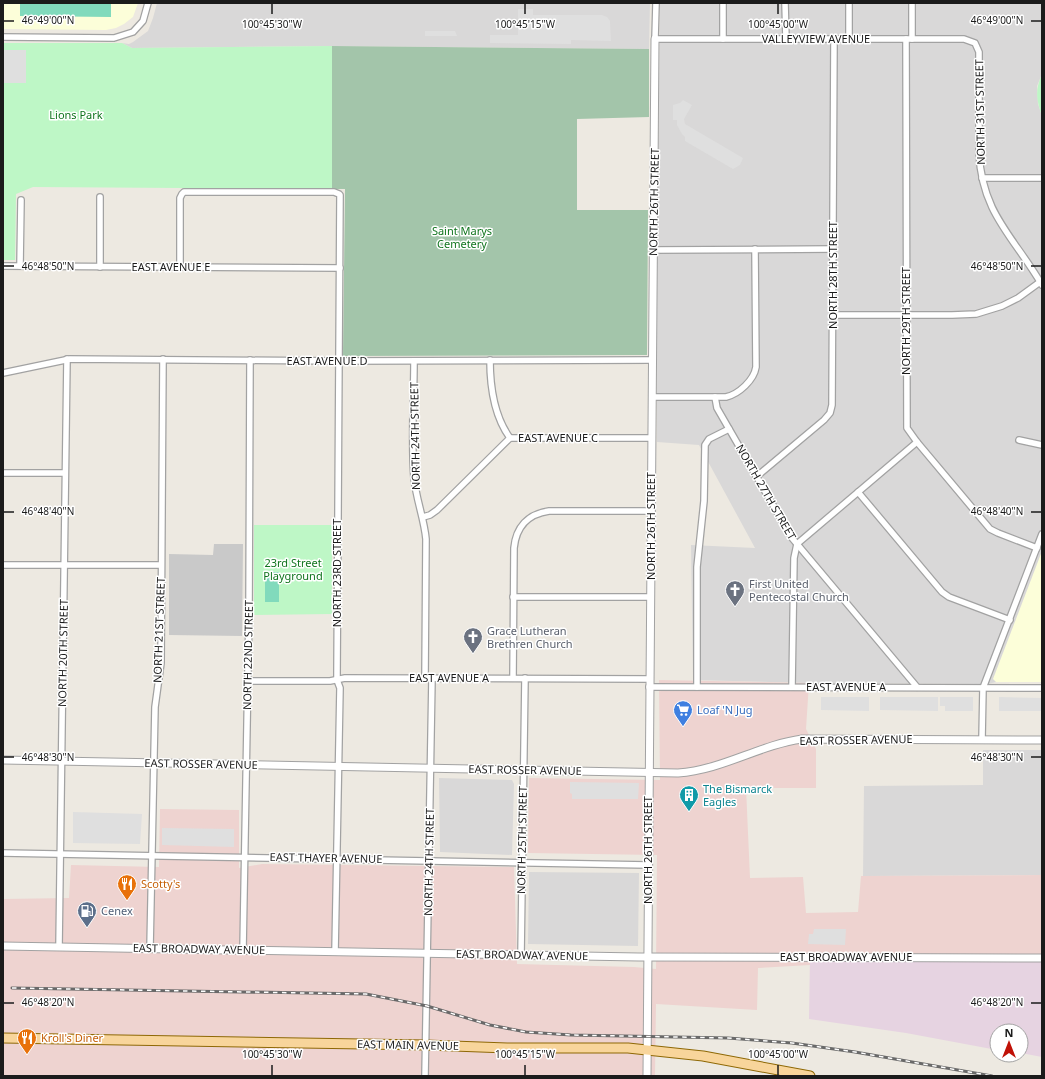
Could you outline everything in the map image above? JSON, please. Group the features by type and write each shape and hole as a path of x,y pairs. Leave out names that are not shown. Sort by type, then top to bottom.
{"main road":[{"name":"EAST MAIN AVENUE","path":"3,1038 426,1045 507,1048 560,1047 647,1050 703,1056 787,1074 810,1076"}],"street":[{"path":"3,37 114,38 133,32 143,21 148,3"},
{"name":"NORTH 26TH STREET","path":"647,1076 649,679 656,3"},
{"path":"723,3 723,39"},
{"path":"785,3 786,39"},
{"path":"849,3 849,39"},
{"name":"NORTH 29TH STREET","path":"912,3 909,39 906,423 909,432 917,442"},
{"name":"VALLEYVIEW AVENUE","path":"655,39 964,39 975,43"},
{"name":"NORTH 28TH STREET","path":"756,477 824,420 830,413 833,400 834,39"},
{"name":"NORTH 31ST STREET","path":"975,43 979,52 979,153 985,192 994,212 1009,238 1041,284"},
{"path":"982,178 1042,178"},
{"name":"NORTH 23RD STREET","path":"180,267 180,198 182,194 187,192 334,192 339,194 340,268 337,680 340,688 336,952"},
{"path":"100,197 100,267"},
{"path":"20,266 21,200"},
{"path":"652,397 726,397 735,394 753,375 756,367 755,249"},
{"path":"653,250 833,249"},
{"name":"EAST AVENUE E","path":"3,266 340,268"},
{"path":"833,315 959,315 985,312 1010,302 1041,284"},
{"name":"EAST AVENUE D","path":"3,373 66,359 339,361 652,360"},
{"name":"NORTH 20TH STREET","path":"59,947 66,359"},
{"name":"NORTH 21ST STREET","path":"150,948 155,707 161,663 163,359"},
{"name":"NORTH 22ND STREET","path":"243,950 248,682 250,360"},
{"name":"NORTH 24TH STREET","path":"414,360 414,478 426,538 425,678"},
{"path":"490,360 490,383 493,398 510,438"},
{"name":"NORTH 27TH STREET","path":"716,397 717,408 756,477 797,544 794,558 792,687"},
{"path":"697,687 698,561 704,496 706,442 729,429"},
{"name":"EAST AVENUE C","path":"423,517 430,515 437,510 510,438 652,438"},
{"path":"1019,440 1042,445"},
{"path":"917,687 797,544 917,442 990,529 1037,548"},
{"path":"3,473 65,473"},
{"path":"858,492 942,592 949,597 1010,620"},
{"path":"513,678 514,542 521,525 530,517 542,512 651,511"},
{"path":"982,740 983,688 1042,534"},
{"path":"3,565 161,565"},
{"path":"513,596 650,597"},
{"name":"EAST AVENUE A","path":"248,682 330,681 345,678 649,679"},
{"name":"NORTH 24TH STREET","path":"426,1076 432,678"},
{"name":"NORTH 25TH STREET","path":"521,954 525,678"},
{"name":"EAST AVENUE A","path":"649,687 1042,688"},
{"name":"EAST ROSSER AVENUE","path":"3,760 649,773 702,770 730,762 777,744 800,740 1042,740"},
{"name":"EAST THAYER AVENUE","path":"3,853 648,865"},
{"name":"EAST BROADWAY AVENUE","path":"3,946 648,957 1042,958"}],"shaded area":[{"path":"3,3 138,3 133,17 116,28 106,30 3,29"},
{"path":"157,3 650,3 649,49 332,46 132,48 122,43 129,44 148,31"},
{"path":"660,3 1042,3 1042,74 1037,86 1038,104 1042,116 1042,682 996,682 988,684 809,683 693,680 691,545 755,548 699,445 657,442 657,247"},
{"path":"518,9 533,9 533,15 602,15 607,17 610,21 611,41 571,40 571,44 490,43 490,35 518,35"},
{"path":"425,31 455,31 457,36 425,36"},
{"path":"3,50 26,50 26,83 3,83"},
{"path":"683,100 692,105 684,119 685,124 743,158 740,165 733,169 685,141 685,137 677,125 677,120 673,120 673,105 680,103"},
{"path":"214,544 243,544 242,636 169,635 169,554 213,555"},
{"path":"1042,551 1042,682 996,682 993,679"},
{"path":"659,680 809,683 806,729 816,749 816,788 746,788 750,878 803,877 806,913 858,912 861,876 1042,875 1042,955 810,955 810,965 758,968 757,1010 656,1004 655,1076 3,1076 3,899 69,898 71,865 159,867 160,809 239,810 239,868 262,864 514,867 517,964 634,967 656,969 657,855 528,853 529,778 660,780"},
{"path":"821,697 869,697 869,711 821,710"},
{"path":"880,697 938,697 938,711 880,710"},
{"path":"940,697 973,697 973,711 945,711 945,706 940,706"},
{"path":"999,697 1042,698 1042,711 999,711"},
{"path":"983,750 1042,750 1042,875 863,876 864,786 983,785"},
{"path":"439,778 512,780 514,784 512,855 440,852"},
{"path":"570,782 639,783 638,799 572,799 572,794 570,793"},
{"path":"73,812 142,814 140,844 73,843"},
{"path":"162,828 234,829 234,847 162,845"},
{"path":"529,872 639,873 638,946 528,944"},
{"path":"814,929 846,929 845,945 808,944 809,934 813,934"},
{"path":"810,955 1042,955 1042,1057 1029,1055 1029,1023 989,1023 989,1049 906,1033 809,1019"}],"green space":[{"path":"20,3 111,3 111,17 20,16"},
{"name":"Lions Park","path":"3,43 122,43 132,48 332,46 332,189 33,187 16,194 15,260 3,260"},
{"name":"Saint Marys Cemetery","path":"332,46 649,49 649,117 577,119 577,210 648,210 647,355 343,356 345,189 332,189"},
{"path":"1042,74 1042,116 1038,105 1037,90"},
{"name":"23rd Street Playground","path":"254,525 332,525 332,614 254,615"},
{"path":"265,572 279,572 279,602 265,602"}],"railway":[{"path":"12,988 366,994 427,1006 490,1025 526,1032 571,1035 728,1038 792,1043 855,1052 992,1076"}],"place":[{"name":"First United Pentecostal Church","path":"735,607"},
{"name":"Grace Lutheran Brethren Church","path":"473,654"},
{"name":"Loaf 'N Jug","path":"683,727"},
{"name":"The Bismarck Eagles","path":"689,812"},
{"name":"Scotty's","path":"127,901"},
{"name":"Cenex","path":"87,928"},
{"name":"Kroll's Diner","path":"27,1055"}]}
